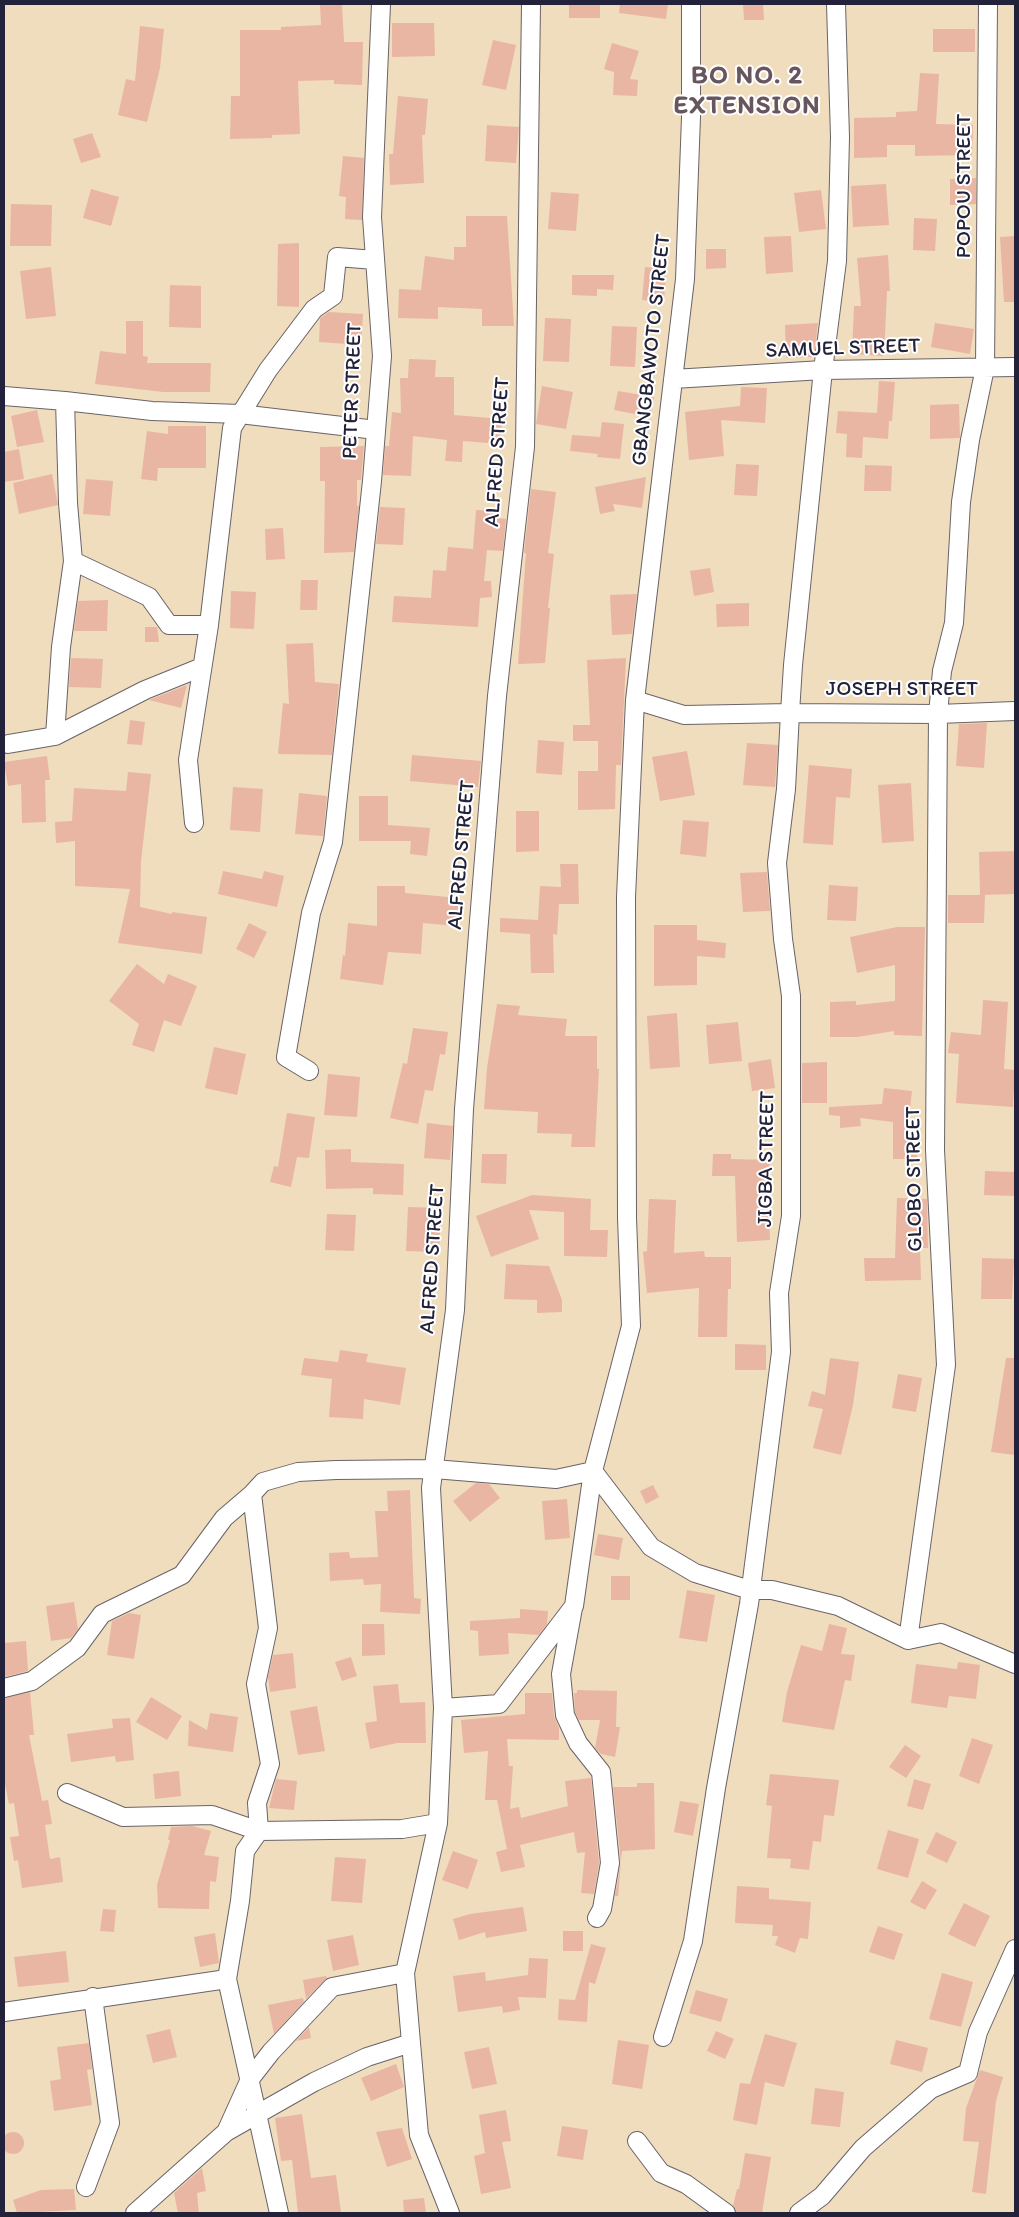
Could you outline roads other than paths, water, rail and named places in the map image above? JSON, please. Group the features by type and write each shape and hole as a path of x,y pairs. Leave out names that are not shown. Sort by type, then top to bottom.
{"street":[{"name":"PETER STREET","path":"309,1071 286,1058 311,913 333,842 382,356 372,217 380,4"},
{"name":"ALFRED STREET","path":"450,2213 420,2135 404,1973 438,1823 443,1708 431,1488 455,1310 464,1109 495,716 525,447 531,4"},
{"name":"GBANGBAWOTO STREET","path":"597,1918 602,1909 610,1863 601,1772 578,1743 565,1715 562,1674 574,1606 593,1471 631,1326 627,1218 626,897 635,700 685,279 691,117 691,4"},
{"name":"JIGBA STREET","path":"663,2037 693,1941 716,1788 749,1597 781,1352 779,1293 791,1216 790,996 777,863 786,789 793,665 823,370 837,261 840,137 836,4"},
{"name":"POPOU STREET","path":"938,714 942,671 954,623 961,502 970,440 986,368 988,4"},
{"path":"194,824 188,760 209,625 232,428 268,370 314,310 333,296 337,257 375,260"},
{"name":"SAMUEL STREET","path":"673,379 823,370 1015,367"},
{"path":"4,396 152,411 240,414 376,430"},
{"path":"54,736 61,647 73,561 68,503 65,402"},
{"path":"73,561 149,597 169,625 209,625"},
{"path":"8,744 54,736 145,690 202,666"},
{"name":"JOSEPH STREET","path":"635,700 684,715 790,713 938,714 1015,711"},
{"name":"GLOBO STREET","path":"908,1640 946,1365 935,1150 938,714"},
{"path":"4,1688 32,1680 77,1648 102,1614 182,1575 224,1518 263,1482 298,1472 434,1469 556,1479 593,1471 651,1548 695,1573 749,1597 772,1590 838,1606 908,1640 941,1633 1015,1664"},
{"path":"252,1494 268,1628 256,1684 270,1764 257,1803 259,1831 245,1852 240,1902 227,1979 279,2213"},
{"path":"443,1708 499,1704 574,1606"},
{"path":"67,1793 123,1817 212,1815 259,1831 402,1829 438,1823"},
{"path":"799,2213 822,2196 863,2148 931,2089 968,2073 978,2032 1015,1949"},
{"path":"226,2132 250,2079 271,2052 332,1987 404,1973"},
{"path":"4,2012 93,1997 227,1979"},
{"path":"86,2187 110,2124 93,1997"},
{"path":"134,2213 226,2132 314,2082 367,2057 410,2043"},
{"path":"637,2140 661,2173 686,2184 726,2213"}],"district":[{"name":"BO NO. 2 EXTENSION","path":"747,90"}]}
